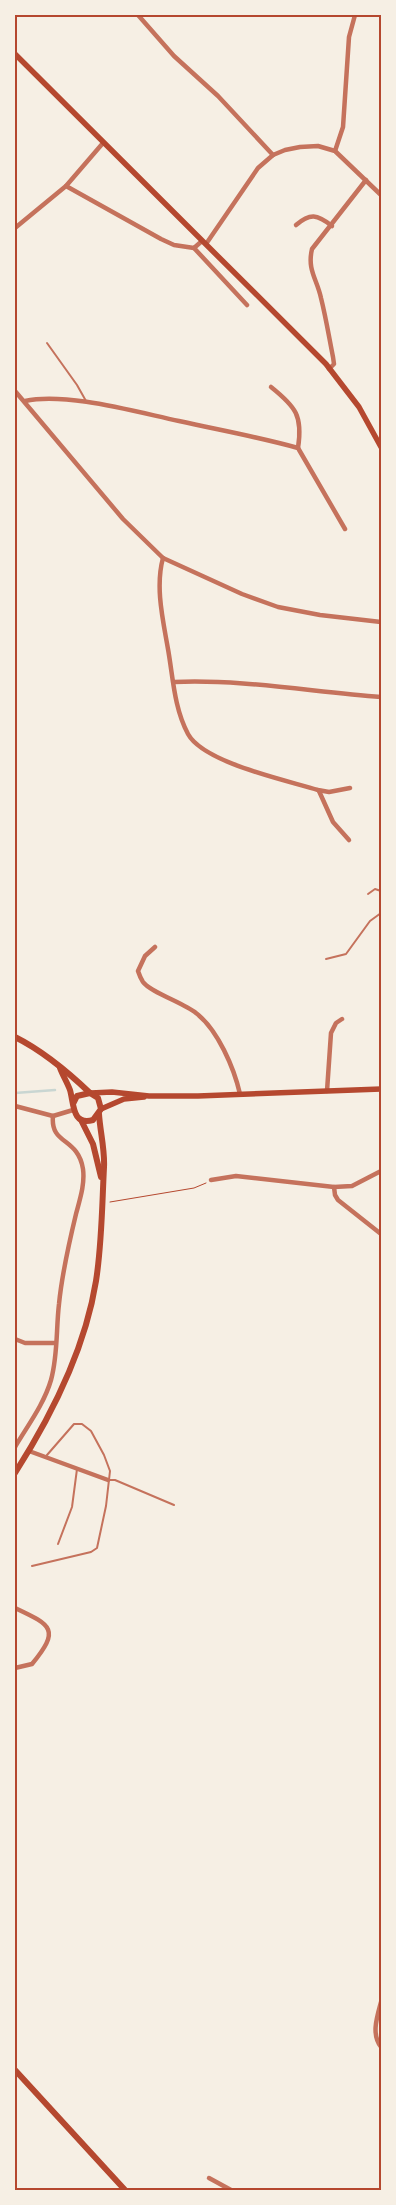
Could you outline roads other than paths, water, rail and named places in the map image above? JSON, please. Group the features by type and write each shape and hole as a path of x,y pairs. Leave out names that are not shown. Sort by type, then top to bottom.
{"main road":[{"path":"15,54 329,368 359,406 381,447"},
{"path":"15,1037 36,1048 60,1068 67,1070 100,1101 104,1166 100,1254 90,1309 66,1378 52,1410 15,1473"},
{"path":"60,1068 71,1092 73,1107 93,1144 102,1180"},
{"path":"81,1120 93,1120 100,1112 124,1099 149,1096 381,1089"},
{"path":"73,1107 81,1094 112,1092 149,1096"},
{"path":"15,2070 125,2190"}],"street":[{"path":"138,15 174,56 218,96 273,155"},
{"path":"336,151 343,127 349,37 355,15"},
{"path":"15,228 66,186 103,143"},
{"path":"66,186 161,239 174,245 194,248 204,243 258,168 273,155 300,146 318,146 336,151 381,196"},
{"path":"329,368 334,364 333,357 321,297 310,264 310,256 312,249 332,226 366,180"},
{"path":"296,225 305,217 313,216 332,226"},
{"path":"194,248 247,305"},
{"path":"271,387 292,404 299,419 300,434 298,448 345,529"},
{"path":"15,390 123,520 163,558 261,602 320,615 381,622"},
{"path":"25,401 49,398 87,404 227,430 298,448"},
{"path":"163,558 160,570 160,589 180,715 188,735 200,747 218,759 318,790 329,792 350,788"},
{"path":"174,682 243,683 381,697"},
{"path":"318,790 322,794 333,822 349,840"},
{"path":"155,947 146,956 138,971 144,983 198,1014 210,1028 224,1051 235,1074 240,1094"},
{"path":"327,1091 331,1033 336,1023 342,1019"},
{"path":"15,1106 52,1116 73,1107"},
{"path":"15,1447 41,1404 55,1362 55,1343 67,1248 83,1188 83,1169 77,1151 54,1133 52,1116"},
{"path":"211,1180 236,1176 334,1187 352,1186 381,1171"},
{"path":"334,1187 338,1200 381,1234"},
{"path":"15,1340 25,1343 55,1343"},
{"path":"29,1451 108,1480"},
{"path":"15,1608 45,1624 49,1628 50,1638 32,1664 15,1668"},
{"path":"381,2002 376,2024 377,2041 381,2047"},
{"path":"209,2178 231,2190"}],"lane":[{"path":"47,343 77,385 87,404"},
{"path":"368,894 375,889 381,891"},
{"path":"326,959 346,954 370,921 381,913"},
{"path":"32,1566 91,1552 98,1548 106,1506 110,1471 91,1431 82,1424 74,1424 46,1457"},
{"path":"58,1544 72,1507 77,1469"},
{"path":"108,1480 115,1480 174,1505"}],"waterway":[{"path":"15,1093 55,1090"}]}
